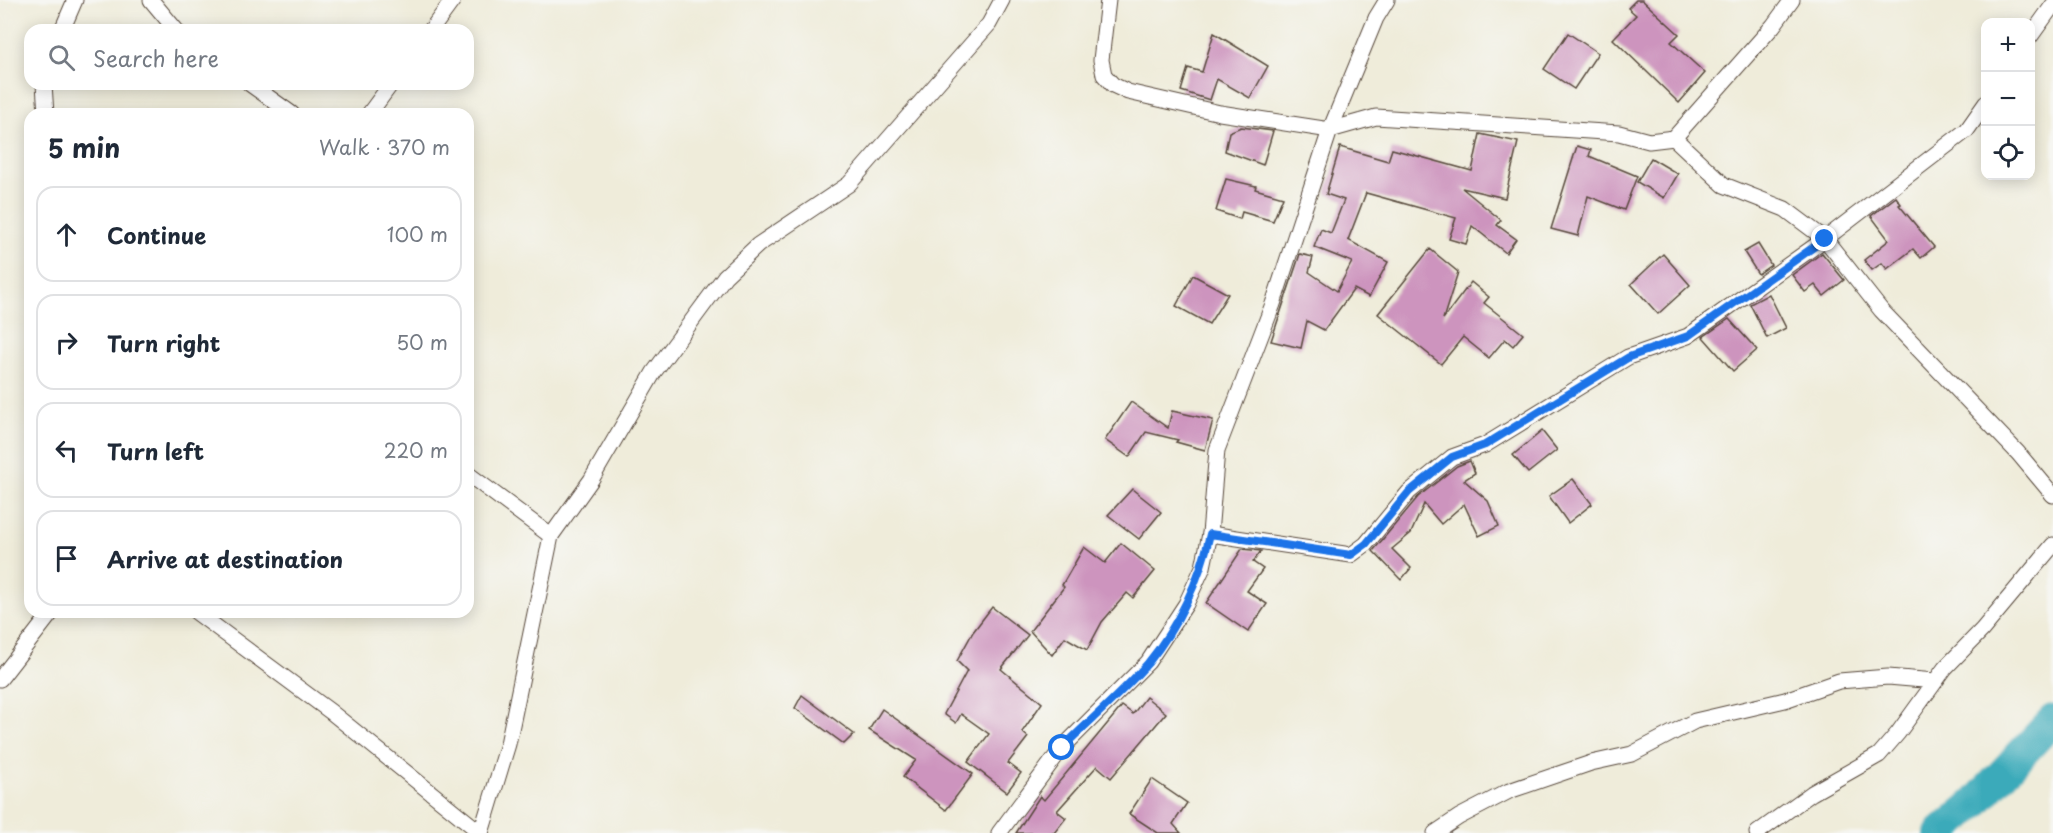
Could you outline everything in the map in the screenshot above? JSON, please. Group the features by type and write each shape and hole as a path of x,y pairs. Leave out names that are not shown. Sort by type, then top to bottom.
{"street":[{"path":"65,24 75,0"},
{"path":"152,0 170,24"},
{"path":"435,24 453,0"},
{"path":"204,618 331,712 481,833 508,744 551,536 591,480 654,372 725,276 758,245 849,184 989,24 1002,0"},
{"path":"1108,0 1101,60 1104,75 1113,85 1128,92 1220,113 1330,130 1376,117 1618,134 1649,141 1674,138 1773,26 1792,0"},
{"path":"999,833 1062,748 1148,662 1186,604 1203,567 1210,534 1217,450 1273,304 1330,130 1376,18 1387,0"},
{"path":"2035,31 2053,5"},
{"path":"44,90 46,108"},
{"path":"258,90 284,108"},
{"path":"373,108 387,90"},
{"path":"1210,534 1351,555 1366,544 1409,492 1452,457 1485,445 1629,357 1688,336 1825,239 1967,130 1981,110"},
{"path":"1674,138 1724,185 1785,209 1825,239 1881,310 2018,453 2053,495"},
{"path":"474,478 551,536"},
{"path":"1757,833 1812,793 1879,755 1935,681 2037,567 2053,545"},
{"path":"0,680 47,618"},
{"path":"1435,833 1509,791 1591,763 1632,754 1695,721 1785,700 1839,681 1888,677 1935,681"}],"building":[{"path":"1636,0 1642,0 1679,34 1671,42 1705,73 1679,103 1613,39 1636,15 1628,8"},
{"path":"1214,33 1268,66 1250,98 1217,79 1210,100 1181,91 1188,68 1202,72"},
{"path":"1568,33 1598,53 1574,89 1544,69"},
{"path":"1241,127 1273,131 1263,165 1225,151 1229,132"},
{"path":"1480,134 1518,142 1505,198 1462,188 1501,220 1497,225 1516,239 1506,253 1472,226 1466,244 1449,239 1456,218 1366,193 1348,240 1388,262 1369,297 1354,289 1324,330 1307,321 1301,348 1271,341 1300,254 1313,257 1309,272 1337,291 1352,262 1314,247 1321,229 1331,233 1344,200 1326,194 1340,147 1388,161 1392,149 1472,171"},
{"path":"1577,146 1591,150 1589,156 1637,176 1624,210 1588,196 1578,236 1551,229"},
{"path":"1651,158 1678,174 1664,198 1637,182"},
{"path":"1226,179 1256,186 1255,189 1283,197 1273,221 1242,212 1240,219 1216,211"},
{"path":"1896,197 1901,204 1899,205 1934,247 1921,258 1913,249 1887,269 1882,263 1872,270 1864,260 1889,240 1871,216"},
{"path":"1758,244 1771,265 1758,274 1744,252"},
{"path":"1430,249 1458,272 1443,319 1471,282 1489,297 1484,303 1523,334 1513,346 1505,339 1489,358 1463,337 1441,364 1378,314"},
{"path":"1822,253 1844,280 1824,296 1815,285 1805,292 1792,275"},
{"path":"1663,254 1690,285 1658,314 1631,284"},
{"path":"1193,275 1228,294 1209,324 1176,306"},
{"path":"1769,294 1786,328 1767,338 1750,304"},
{"path":"1729,319 1757,350 1733,371 1703,337"},
{"path":"1131,402 1168,428 1172,411 1213,420 1205,450 1146,432 1129,457 1105,440"},
{"path":"1542,431 1557,450 1528,473 1513,455"},
{"path":"1470,461 1475,473 1464,480 1488,501 1499,526 1479,536 1464,504 1441,524 1424,504 1411,533 1392,549 1411,568 1401,580 1373,551 1418,497 1457,466"},
{"path":"1573,479 1592,504 1568,523 1549,496"},
{"path":"1132,489 1161,512 1139,539 1108,515"},
{"path":"1121,543 1155,571 1133,598 1127,593 1102,622 1087,650 1065,637 1052,655 1030,631 1064,587 1062,585 1084,547 1105,563"},
{"path":"1242,549 1261,551 1253,562 1263,569 1247,591 1267,604 1248,632 1206,603"},
{"path":"992,607 1028,635 1001,669 1042,703 1022,732 1028,737 1008,763 1021,773 1007,792 968,762 989,734 961,714 956,723 944,714 967,671 957,661 973,632"},
{"path":"802,695 854,734 844,744 795,708"},
{"path":"1146,697 1166,713 1111,778 1097,766 1057,811 1066,818 1054,833 1016,833 1040,796 1044,800 1122,706 1133,714"},
{"path":"882,709 973,774 946,810 903,777 916,760 869,730"},
{"path":"1152,779 1187,803 1173,824 1181,833 1158,833 1129,814"}],"waterway":[{"path":"1940,833 1975,803 2053,720"}],"route":[{"path":"1062,748 1148,662 1186,604 1203,567 1210,534 1351,555 1366,544 1409,492 1452,457 1485,445 1629,357 1688,336 1825,239"}]}
